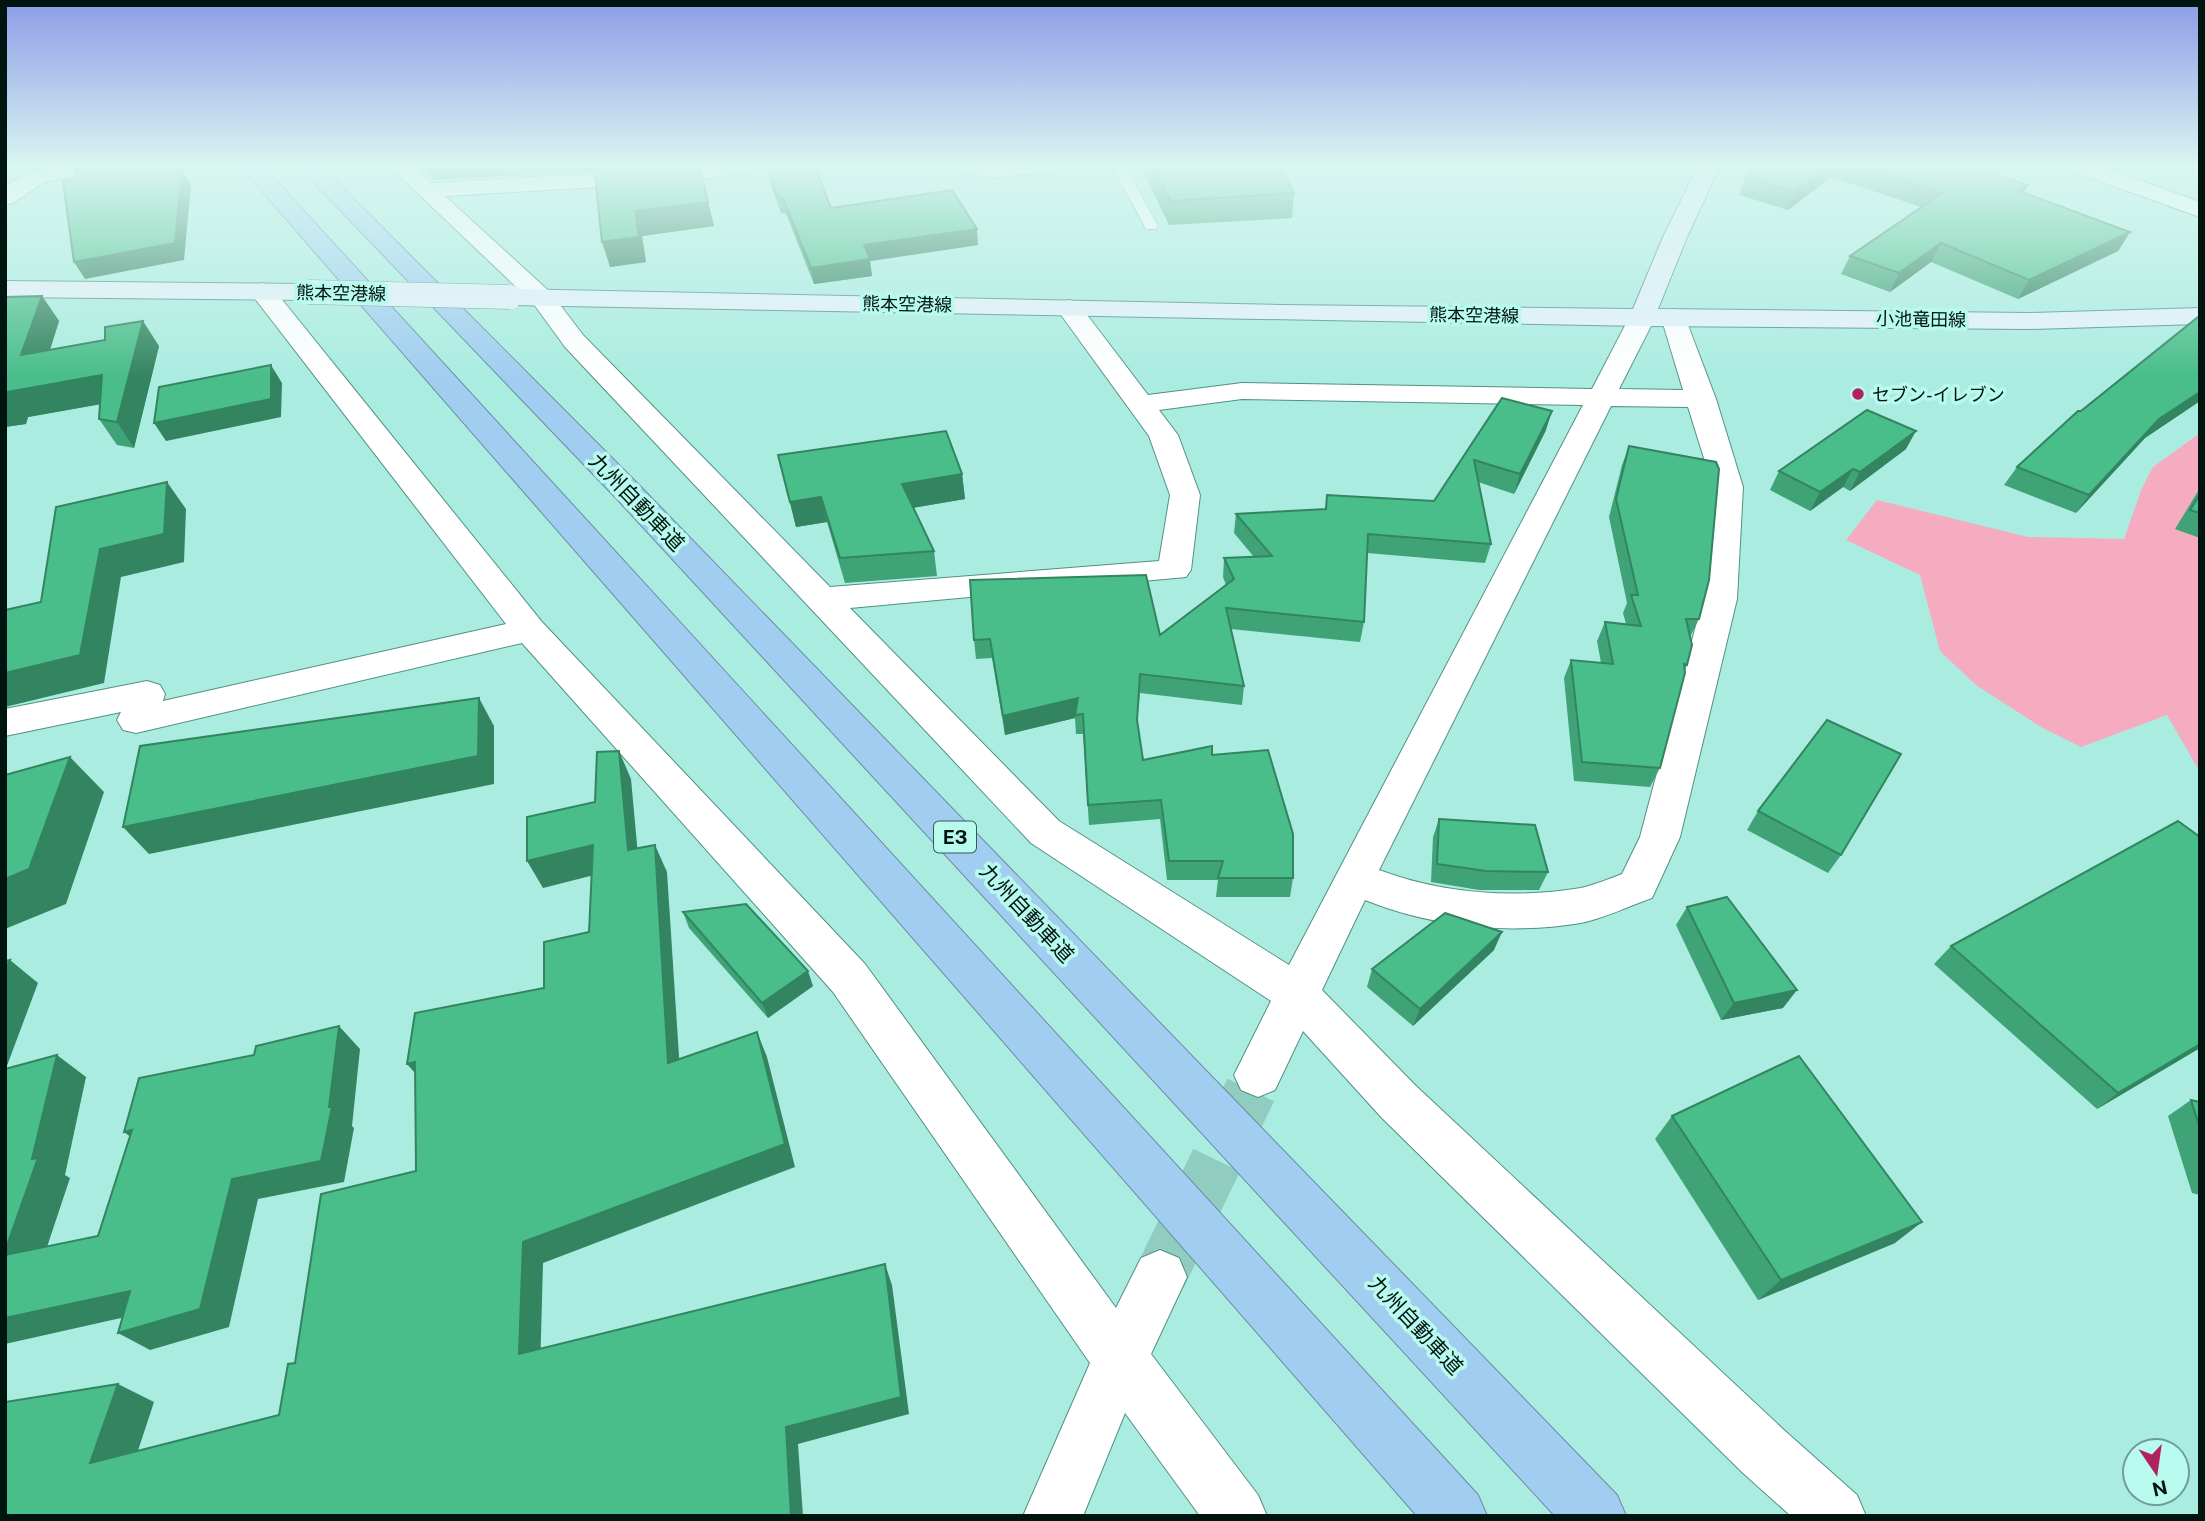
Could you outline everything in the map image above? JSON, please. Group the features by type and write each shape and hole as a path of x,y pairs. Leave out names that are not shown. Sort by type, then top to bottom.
{"highway":[{"path":"312,235 1457,1516"},
{"name":"九州自動車道","path":"376,235 637,502 1597,1516"}],"main road":[{"path":"1658,318 1676,235"},
{"name":"熊本空港線","path":"5,289 262,291 1658,318"},
{"name":"小池竜田線","path":"1658,318 2110,322 2200,316"}],"street":[{"path":"469,235 526,297 574,341 1045,832 1297,994 1399,1102 1764,1452 1836,1516"},
{"path":"262,291 530,630 849,978 1120,1359 1237,1516"},
{"path":"821,599 1174,570 1185,495 1163,435 1069,307"},
{"path":"1258,1074 1354,878 1601,397 1658,318 1702,399 1728,487 1720,599 1660,837 1637,886 1582,905 1488,912 1405,898 1354,878"},
{"path":"1142,404 1242,391 1702,399"},
{"path":"5,723 147,694 136,720 530,630"},
{"path":"1053,1516 1120,1359 1160,1277"}],"shaded area":[{"path":"2200,433 2200,772 2167,715 2081,747 2041,727 1976,685 1940,651 1920,575 1846,540 1877,500 2028,537 2124,539 2142,488 2153,467"}],"building":[{"path":"70,235 176,235 175,243 74,262"},
{"path":"601,235 639,235 639,237 602,242"},
{"path":"798,235 935,235 864,245 870,259 811,268"},
{"path":"1881,235 2124,235 2029,280 1941,243 1899,273 1850,256"},
{"path":"42,296 21,355 105,340 105,327 143,321 117,422 99,419 102,375 8,392 5,398 5,297"},
{"path":"2198,317 2200,392 2159,419 2089,495 2017,467 2078,411"},
{"path":"271,365 271,399 154,423 159,387"},
{"path":"1502,398 1552,411 1520,474 1474,460 1491,544 1368,534 1364,622 1226,608 1244,686 1140,674 1137,720 1143,760 1212,746 1212,755 1268,750 1293,834 1293,878 1218,878 1223,861 1169,861 1161,800 1088,805 1083,714 1075,715 1078,698 1003,716 990,639 974,640 970,580 1146,575 1160,635 1234,579 1224,558 1272,556 1236,514 1326,509 1327,495 1434,501"},
{"path":"1867,410 1916,431 1860,472 1853,469 1820,492 1779,471"},
{"path":"946,431 962,474 902,484 934,551 840,558 821,497 790,502 778,455"},
{"path":"1629,446 1716,462 1719,469 1709,580 1699,619 1686,619 1692,645 1687,665 1684,664 1685,673 1660,768 1582,762 1571,660 1613,664 1605,622 1641,626 1631,595 1638,595 1616,499"},
{"path":"167,482 164,534 100,549 80,655 5,673 5,610 41,602 56,507"},
{"path":"2200,494 2200,513 2190,510"},
{"path":"479,698 478,756 123,827 140,746"},
{"path":"1827,720 1901,754 1841,855 1758,811"},
{"path":"619,751 628,850 655,845 668,1063 757,1032 785,1144 523,1242 519,1354 885,1264 901,1397 786,1427 791,1516 5,1516 5,1402 118,1384 90,1463 279,1415 288,1364 295,1363 321,1194 416,1171 415,1062 407,1064 415,1013 544,988 544,942 589,932 593,845 527,861 527,817 595,802 597,752"},
{"path":"70,757 29,869 5,879 5,775"},
{"path":"1439,819 1535,825 1548,872 1486,871 1437,864"},
{"path":"2178,821 2200,837 2200,1044 2118,1093 1951,946"},
{"path":"1727,897 1797,990 1734,1003 1687,907"},
{"path":"746,904 808,971 762,1003 683,912"},
{"path":"1445,913 1502,932 1420,1009 1372,969"},
{"path":"339,1026 329,1107 332,1107 321,1161 232,1179 200,1309 118,1333 130,1291 5,1318 5,1255 98,1236 132,1130 124,1132 139,1078 254,1055 256,1046"},
{"path":"57,1055 32,1159 38,1158 5,1251 5,1069"},
{"path":"1799,1056 1922,1222 1781,1280 1672,1116"},
{"path":"2191,1100 2200,1102 2200,1128"}],"tunnel":[{"path":"1160,1277 1258,1075"}],"place":[{"name":"セブン-イレブン","path":"1858,394"}]}
